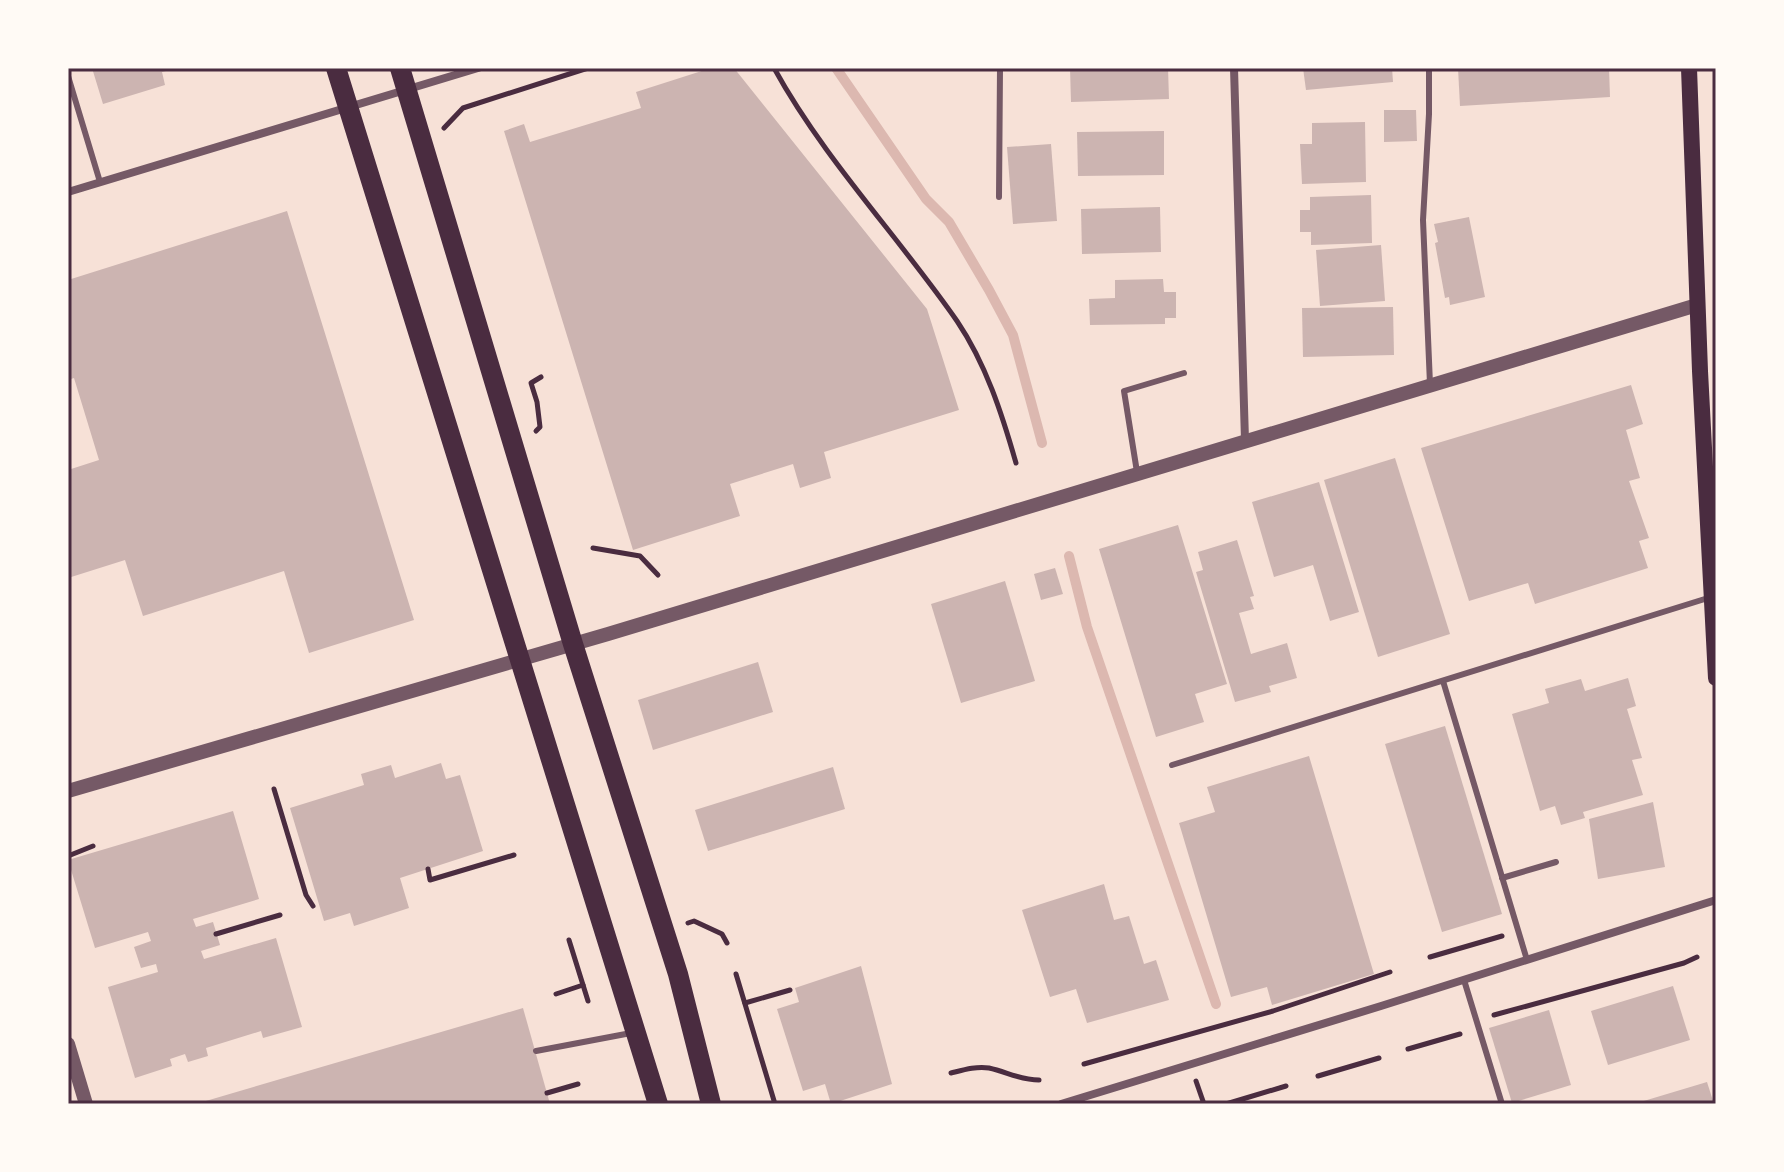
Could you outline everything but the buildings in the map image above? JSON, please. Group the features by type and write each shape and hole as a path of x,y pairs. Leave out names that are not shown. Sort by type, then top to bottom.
{"main road":[{"path":"336,68 658,1104"},
{"path":"400,68 573,644 678,974 711,1104"},
{"path":"1689,68 1697,305 1716,678"}],"street":[{"path":"68,192 478,68"},
{"path":"1234,68 1245,440"},
{"path":"68,791 573,644 1697,305"},
{"path":"1061,1104 1716,900"},
{"path":"68,1044 86,1104"}],"lane":[{"path":"999,197 1000,68"},
{"path":"1429,68 1423,220 1430,385"},
{"path":"68,76 100,182"},
{"path":"1137,472 1124,391 1184,373"},
{"path":"1172,765 1712,597"},
{"path":"1443,681 1527,960"},
{"path":"1502,878 1556,862"},
{"path":"1464,980 1502,1104"},
{"path":"536,1051 636,1032"}],"path":[{"path":"440,132 463,108 588,68"},
{"path":"774,68 790,97 891,237 959,323 997,398 1016,463"},
{"path":"536,432 540,427 531,383 541,377"},
{"path":"593,548 640,556 658,575"},
{"path":"274,789 306,895 313,906"},
{"path":"68,856 93,846"},
{"path":"428,869 430,880 514,855"},
{"path":"216,934 280,915"},
{"path":"685,924 694,921 722,934 727,943"},
{"path":"1430,957 1509,934"},
{"path":"569,940 588,1001"},
{"path":"1489,1017 1697,957"},
{"path":"1084,1064 1093,1066 1390,972"},
{"path":"736,974 775,1104"},
{"path":"556,994 583,985"},
{"path":"745,1003 790,990"},
{"path":"1408,1049 1463,1033"},
{"path":"1318,1076 1379,1058"},
{"path":"951,1073 969,1068 989,1068 1024,1080 1039,1080"},
{"path":"547,1093 578,1084"},
{"path":"1226,1104 1286,1086"}],"waterway":[{"path":"836,68 926,199 949,222 989,290 1013,335 1042,443"},
{"path":"1069,556 1087,627 1216,1004"}]}
